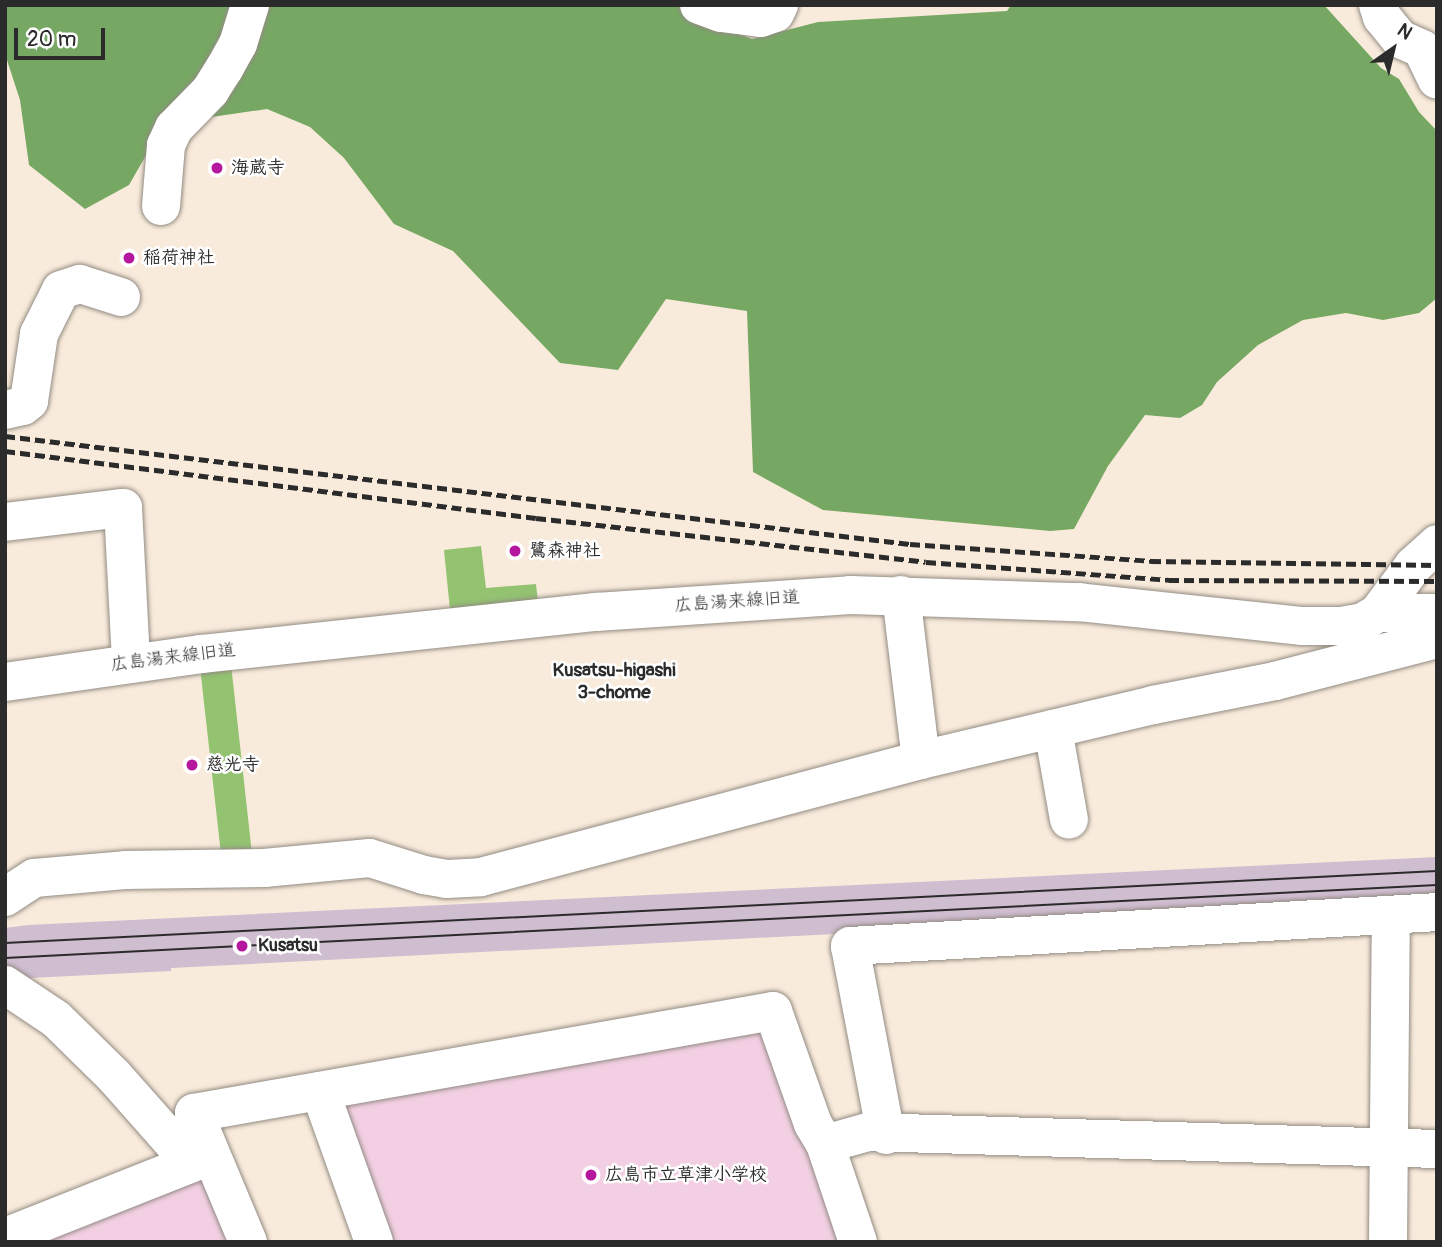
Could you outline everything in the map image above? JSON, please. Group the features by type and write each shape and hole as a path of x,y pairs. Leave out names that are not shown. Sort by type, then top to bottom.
{"street":[{"path":"160,206 166,145 174,128 210,91 224,69 238,44 250,5"},
{"path":"699,5 720,13 761,18 775,13 779,5"},
{"path":"1378,5 1382,18 1400,39 1422,49 1437,80"},
{"path":"5,410 23,406 29,401 39,334 61,290 80,284 121,297"},
{"path":"5,522 123,508 131,663"},
{"path":"1378,613 1414,565 1437,544"},
{"name":"広島湯来線旧道","path":"5,682 131,663 596,612 850,594 1078,602 1301,626 1363,622 1378,613 1437,612"},
{"path":"901,595 921,760"},
{"path":"5,897 34,878 125,870 277,867 370,858 424,876 447,879 481,877 921,760 1275,681 1437,639"},
{"path":"1053,729 1069,820"},
{"path":"886,1135 850,946 1437,912"},
{"path":"1388,1242 1391,915"},
{"path":"5,985 56,1019 175,1144 210,1156"},
{"path":"248,1242 210,1156 194,1112 773,1011 813,1124 825,1144 858,1242"},
{"path":"320,1091 374,1242"},
{"path":"825,1144 867,1132 886,1135 1437,1149"},
{"path":"5,1237 210,1156"}],"shaded area":[{"path":"1437,857 1437,903 171,968 171,971 10,979 5,976 5,928 28,925"},
{"name":"広島市立草津小学校","path":"768,1021 844,1242 384,1242 338,1108 346,1095"},
{"path":"205,1178 232,1242 21,1242"}],"green space":[{"path":"5,5 691,5 699,19 752,39 818,22 1007,11 1011,5 1324,5 1381,68 1399,79 1419,112 1437,131 1437,298 1419,313 1383,320 1346,313 1303,320 1258,345 1217,382 1202,405 1180,418 1145,415 1108,466 1074,529 1050,531 823,510 753,472 747,311 666,299 618,370 560,363 453,251 394,224 344,158 310,127 267,109 164,124 129,185 85,209 29,165 20,100 5,54"},
{"path":"481,546 486,588 536,584 538,602 450,610 444,550"},
{"path":"231,664 253,863 222,863 200,667"}],"tram line":[{"path":"5,943 1437,871"},
{"path":"5,958 1437,885"}],"railway":[{"path":"5,436 910,544 1151,561 1437,565"},
{"path":"5,451 536,518 926,562 1169,580 1437,581"}],"place":[{"name":"海蔵寺","path":"217,168"},
{"name":"稲荷神社","path":"129,258"},
{"name":"鷺森神社","path":"515,551"},
{"name":"慈光寺","path":"192,765"},
{"name":"Kusatsu","path":"242,946"},
{"name":"広島市立草津小学校","path":"591,1175"}],"district":[{"name":"Kusatsu-higashi 3-chome","path":"614,682"}]}
